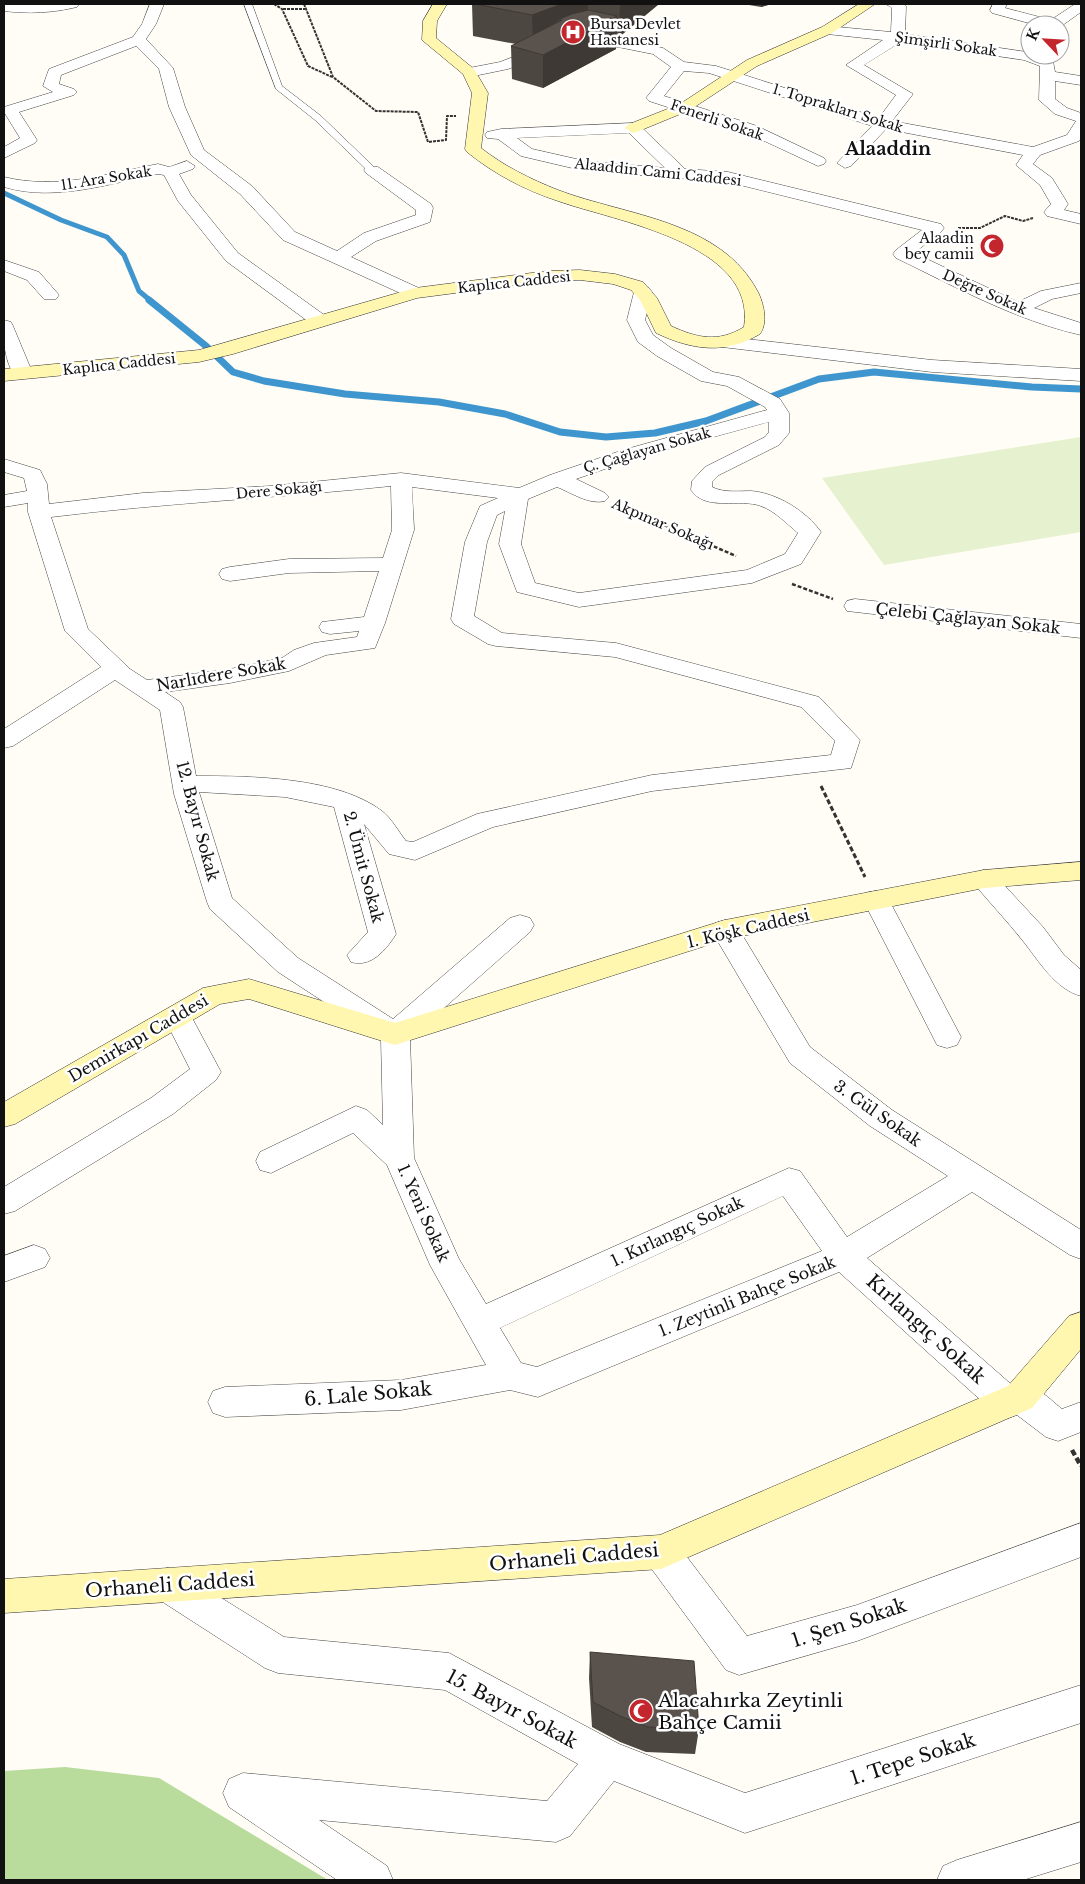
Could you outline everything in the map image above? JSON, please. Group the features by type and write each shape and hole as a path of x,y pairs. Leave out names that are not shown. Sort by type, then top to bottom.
{"main road":[{"path":"440,4 432,13 427,26 429,40 469,72 480,93 473,149 488,162 562,197 671,231 704,246 730,265 747,288 755,310 753,330 729,343 696,343 663,329 643,292"},
{"path":"633,128 685,107 752,63 827,30 868,4"},
{"name":"Kaplıca Caddesi","path":"13,374 199,356 226,350 415,293 516,279 580,275 615,279 637,286 643,292"},
{"name":"1. Köşk Caddesi","path":"395,1034 725,930 984,879 1081,871"},
{"name":"Demirkapı Caddesi","path":"4,1116 213,995 249,989 395,1034"},
{"name":"Orhaneli Caddesi","path":"4,1596 661,1552 1014,1400 1081,1326"}],"street":[{"path":"4,7 25,9 58,8 72,4"},
{"path":"4,153 29,140 10,110 69,92 51,86 54,72 138,40 157,4"},
{"path":"882,124 904,94 853,65 898,37 899,6 893,4"},
{"path":"1000,4 997,10 1020,16"},
{"path":"1067,15 1081,6"},
{"name":"Şimşirli Sokak","path":"827,30 1020,53"},
{"path":"469,72 503,66 567,42 588,37 658,51 680,66"},
{"path":"138,40 166,68 177,107 197,152 246,190 289,236 415,293"},
{"name":"Şimşirli Sokak","path":"1047,75 1048,65"},
{"name":"1. Toprakları Sokak","path":"680,66 711,68 882,124 1034,152"},
{"name":"Fenerli Sokak","path":"680,66 654,98 751,129 818,161 846,170 882,124"},
{"path":"1081,80 1047,75 1047,100 1061,111 1081,118"},
{"path":"474,136 633,128 680,174"},
{"name":"Alaaddin Cami Caddesi","path":"501,134 527,153 584,166 728,177 866,209 935,228"},
{"path":"1078,135 1034,152 1024,165 1046,182 1060,204 1054,212 1081,220"},
{"name":"11. Ara Sokak","path":"4,182 35,187 67,186 158,169 170,172 208,160"},
{"name":"Fenerli Sokak","path":"760,184 787,170 818,161"},
{"path":"337,259 370,237 424,218 425,208 372,170"},
{"path":"170,172 184,197 232,257 320,321"},
{"path":"866,209 878,195"},
{"name":"Değre Sokak","path":"935,228 902,254 1020,308 1056,323 1081,329"},
{"path":"4,265 33,276 50,295"},
{"path":"11,284 33,276"},
{"path":"1020,308 1047,295 1081,288"},
{"path":"518,494 510,544 525,588 579,600 752,576 793,559 810,532 769,501 711,496 702,490 702,481 712,471 772,441 779,433 770,404 732,381 708,377 664,352 645,338 636,320 643,292"},
{"path":"4,330 13,374"},
{"path":"729,343 932,366 1081,375"},
{"name":"Ç. Çağlayan Sokak","path":"770,404 584,467 518,494 488,511 476,542 462,619 496,639 616,650 810,702 848,740 842,762 811,765"},
{"name":"12. Bayır Sokak","path":"4,466 33,474 39,503 77,631 115,669 171,707 185,784 220,902 288,965 395,1034"},
{"name":"Akpınar Sokağı","path":"557,478 598,497"},
{"name":"Dere Sokağı","path":"4,501 39,503 271,492 401,479 518,494"},
{"name":"Narlıdere Sokak","path":"142,688 289,664 302,655 322,648 367,643 403,530 401,479"},
{"path":"230,574 289,566 392,564"},
{"name":"Çelebi Çağlayan Sokak","path":"855,606 1081,631"},
{"path":"330,627 374,623"},
{"path":"4,740 115,669"},
{"path":"185,784 223,784 283,790 345,800 374,818 398,848 415,851 486,820 652,783 811,765"},
{"name":"2. Ümit Sokak","path":"345,800 382,934 361,955"},
{"path":"984,879 1034,934 1054,962 1081,986"},
{"path":"876,900 947,1037"},
{"path":"395,1034 520,925"},
{"name":"3. Gül Sokak","path":"725,930 800,1055 881,1118 973,1176 1074,1233"},
{"path":"4,1202 162,1106 206,1072 177,1016"},
{"name":"1. Yeni Sokak","path":"395,1034 399,1158 446,1265 510,1375"},
{"path":"271,1161 356,1118 399,1158"},
{"name":"1. Zeytinli Bahçe Sokak","path":"510,1375 538,1382 843,1256 973,1176"},
{"name":"1. Kırlangıç Sokak","path":"479,1322 789,1180 843,1256"},
{"name":"Kırlangıç Sokak","path":"843,1256 1014,1400 1058,1426 1081,1417"},
{"path":"4,1269 34,1258"},
{"name":"6. Lale Sokak","path":"225,1402 401,1395 510,1375"},
{"name":"1. Şen Sokak","path":"661,1552 739,1656 857,1623 1081,1540"},
{"name":"15. Bayır Sokak","path":"168,1585 278,1655 449,1672 607,1759 744,1814"},
{"name":"1. Tepe Sokak","path":"744,1814 1081,1704"},
{"path":"373,1880 243,1793 556,1822 607,1759"},
{"path":"957,1880 1081,1842"}],"lane":[{"path":"248,4 279,87 318,118 372,170"}],"path":[{"path":"274,4 282,9 304,10"},
{"path":"304,4 304,10 333,77"},
{"path":"282,9 308,66 333,77 376,111 418,112 428,142 446,140 448,116 476,115"},
{"path":"935,228 980,228 1005,216 1023,221 1054,212"},
{"name":"Akpınar Sokağı","path":"598,497 769,570"},
{"path":"789,583 855,606"},
{"path":"811,765 876,900"}],"green space":[{"path":"1081,437 1081,532 884,565 822,478"},
{"path":"65,1767 159,1778 328,1880 4,1880 4,1771"}],"building":[{"path":"475,4 562,4 532,15"},
{"path":"589,10 617,16 543,55 511,46 562,20 557,20"},
{"path":"590,1652 694,1661 699,1729 648,1727 622,1717 593,1702"}],"waterway":[{"path":"4,193 61,220 107,237 124,255 139,291 151,301"},
{"path":"149,300 206,346 233,372 264,381 345,394 439,402 505,414 560,432 606,437 655,433 706,421 819,379 874,372 1032,387 1081,389"}],"place":[{"name":"Bursa Devlet Hastanesi","path":"573,32"},
{"name":"Alaadin bey camii","path":"992,246"},
{"name":"Alacahırka Zeytinli Bahçe Camii","path":"641,1711"}],"district":[{"name":"Alaaddin","path":"888,149"}]}
